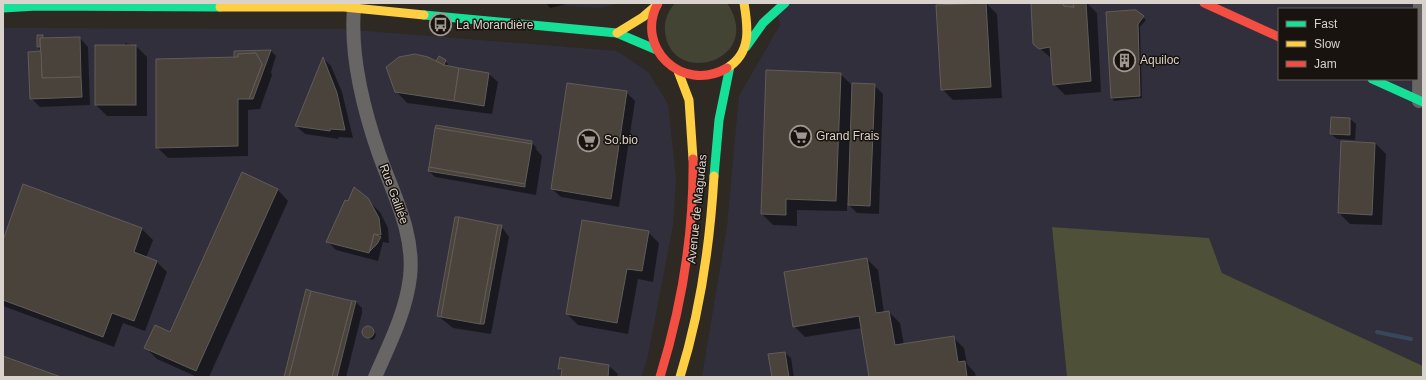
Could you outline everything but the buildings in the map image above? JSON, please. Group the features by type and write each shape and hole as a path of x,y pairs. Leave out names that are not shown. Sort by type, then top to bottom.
{"street":[{"path":"744,3 749,17 750,32 746,47"},
{"path":"657,4 652,20 652,35 657,50 666,62 678,71 691,76 705,76 718,73 730,66 739,58 757,29 768,16 785,3"},
{"path":"1204,3 1278,37"},
{"path":"1374,80 1421,101 1420,3"},
{"path":"3,8 37,6 199,4 354,8 452,16 617,33 627,39 644,43 657,50"},
{"path":"617,33 643,17 657,4"},
{"name":"Rue Galilée","path":"354,8 353,27 359,87 379,154 405,222 410,249 410,277 403,305 395,331 375,377"},
{"name":"Avenue de Magudas","path":"680,377 691,336 705,262 712,212 719,112 730,66"},
{"name":"Avenue de Magudas","path":"660,377 670,342 682,287 692,218 694,149 688,96 678,71"}],"shaded area":[{"path":"531,3 620,3 600,8"},
{"path":"775,3 1423,3 1423,366 1222,273 1209,238 1052,227 1067,377 702,377 727,227 739,96 780,25"},
{"path":"3,28 341,29 617,51 648,72 668,104 676,179 673,225 647,360 641,377 3,377"}],"green space":[{"path":"675,3 727,3 736,23 734,40 726,53 712,60 697,63 682,59 671,49 665,31 665,24 668,13"},
{"path":"1052,227 1209,238 1222,273 1423,366 1423,377 1067,377"}],"waterway":[{"path":"1377,332 1411,339"}],"traffic: fast":[{"path":"746,47 763,23 785,3"},
{"path":"3,8 37,6 220,7"},
{"path":"424,15 617,33 657,50"},
{"path":"714,176 719,120 730,66"},
{"path":"1374,80 1423,102"}],"traffic: slow":[{"path":"727,68 741,55 744,47 747,30 744,3"},
{"path":"617,33 643,17 657,5"},
{"path":"220,7 344,7 424,15"},
{"path":"678,71 689,100 693,159"},
{"path":"680,377 693,328 703,278 710,227 714,176"}],"traffic: jam":[{"path":"658,3 652,19 652,35 657,50 667,62 679,70 694,75 710,74 727,68"},
{"path":"1204,3 1278,37"},
{"path":"660,377 675,323 685,269 691,215 693,159"}],"place":[{"name":"La Morandière","path":"440,25"},
{"name":"Aquiloc","path":"1124,60"},
{"name":"Grand Frais","path":"801,136"},
{"name":"So.bio","path":"589,140"}]}
